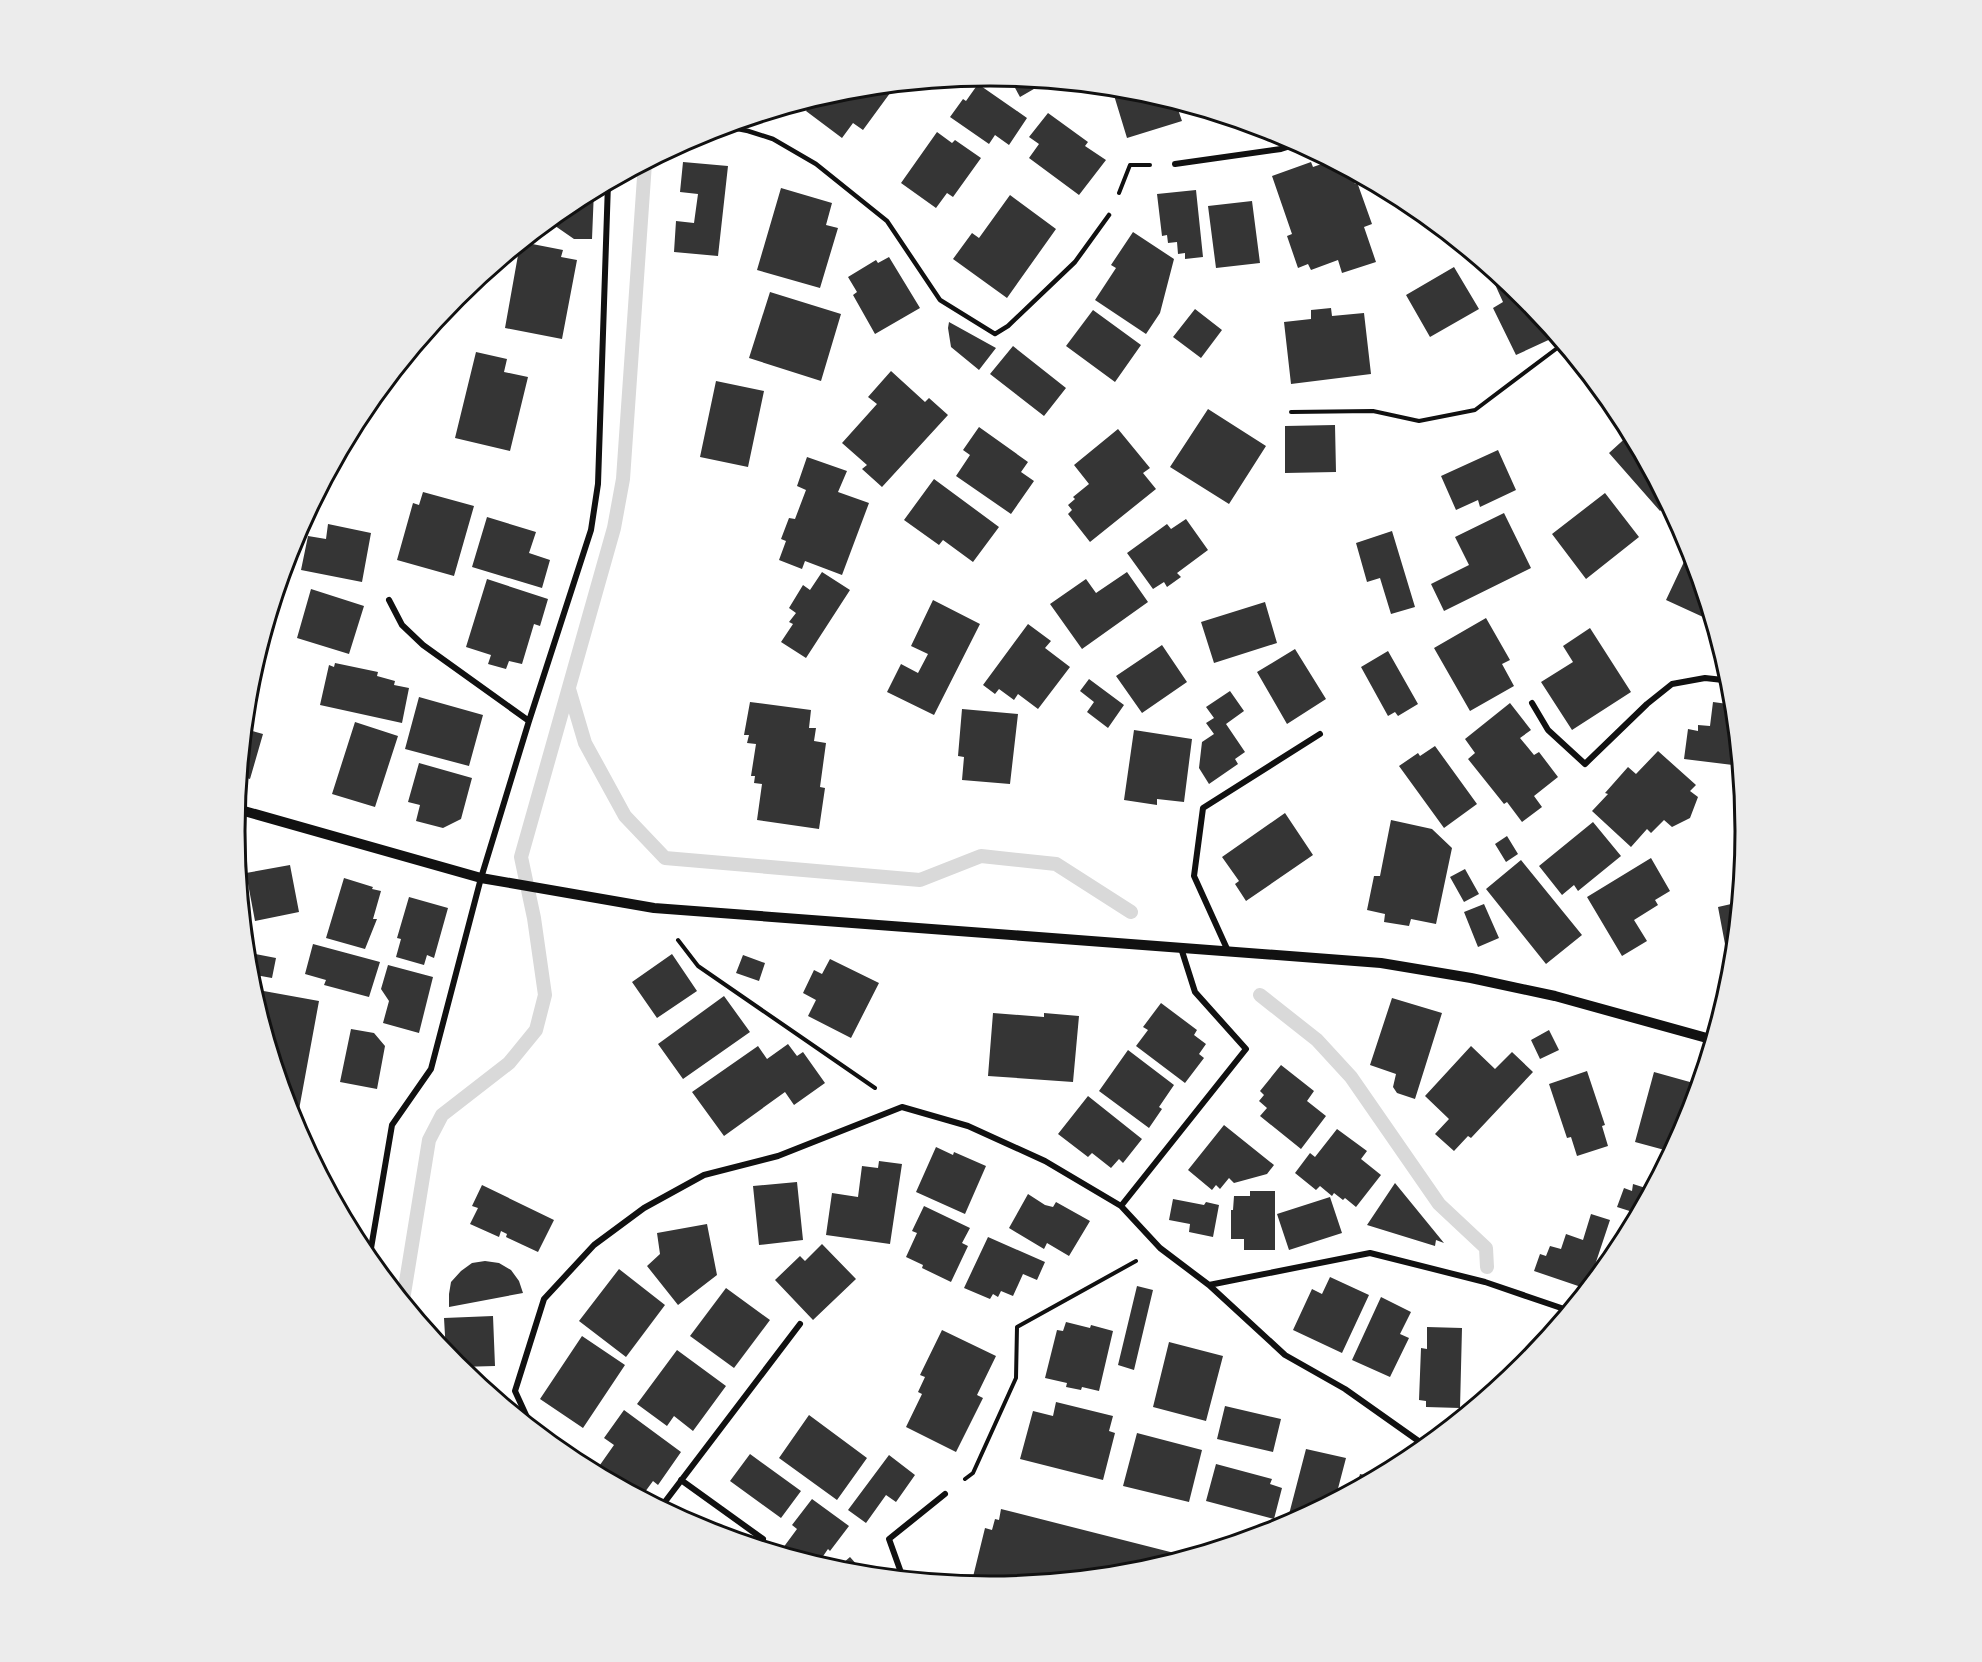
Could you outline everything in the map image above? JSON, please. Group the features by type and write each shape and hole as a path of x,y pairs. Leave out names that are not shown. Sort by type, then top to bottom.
{"street":[{"path":"1175,164 1287,147"},
{"path":"371,1246 392,1125 431,1069 481,878 591,530 596,495 608,192"},
{"path":"388,600 402,625 423,645 529,721"},
{"path":"1532,703 1548,730 1585,764 1647,704 1672,684 1705,678 1721,680"},
{"path":"1228,951 1194,876 1203,808 1320,734"},
{"path":"246,811 481,878 654,908 1380,963 1470,978 1555,996 1707,1038"},
{"path":"1122,1206 1246,1049 1195,992 1181,948"},
{"path":"525,1412 515,1391 544,1299 594,1245 644,1208 704,1175 778,1156 902,1107 968,1126 1026,1152 1122,1206 1160,1248 1209,1285 1286,1355 1345,1389 1419,1441"},
{"path":"1209,1285 1370,1253 1485,1282 1563,1309"},
{"path":"665,1502 800,1324"},
{"path":"681,1480 763,1539"},
{"path":"900,1571 889,1539 945,1494"}],"lane":[{"path":"739,129 773,139 816,164 887,221 940,300 995,334 1008,326 1075,262 1109,215"}],"path":[{"path":"1109,215 1130,165 1175,164"},
{"path":"1291,412 1373,411 1419,421 1475,410 1558,348"},
{"path":"654,908 698,966 902,1107"},
{"path":"945,1494 973,1473 1016,1378 1017,1327 1160,1248"}],"building":[{"path":"976,86 981,86 1027,118 1009,145 995,135 989,144 950,117 963,99 966,101"},
{"path":"1014,86 1037,87 1020,97"},
{"path":"890,93 863,130 853,123 842,138 806,111 846,100"},
{"path":"1114,96 1178,110 1182,121 1127,138"},
{"path":"1048,113 1088,142 1085,146 1106,160 1079,195 1029,158 1039,144 1029,137"},
{"path":"937,132 952,143 955,140 981,158 953,197 947,193 936,208 901,183"},
{"path":"683,162 728,166 718,256 674,252 676,221 694,223 698,194 680,192"},
{"path":"1311,162 1313,167 1323,163 1353,179 1355,184 1357,182 1372,224 1364,227 1376,262 1342,273 1338,260 1311,270 1308,264 1298,268 1287,236 1292,234 1272,176"},
{"path":"781,188 832,203 826,225 838,228 820,288 757,270"},
{"path":"1196,190 1203,257 1185,259 1185,253 1178,254 1177,242 1168,243 1167,235 1162,236 1157,194"},
{"path":"1010,195 1056,229 1007,298 953,259 972,233 979,238"},
{"path":"594,200 592,239 574,239 556,226"},
{"path":"1252,201 1260,263 1216,268 1208,206"},
{"path":"1133,232 1174,259 1160,313 1146,334 1095,300 1116,268 1111,265"},
{"path":"532,244 563,250 561,257 577,260 562,339 505,328 518,256"},
{"path":"889,257 920,308 875,334 853,295 857,292 848,277 876,260 878,263"},
{"path":"1454,267 1479,309 1430,337 1406,295"},
{"path":"1493,281 1551,339 1516,355 1493,308 1503,302"},
{"path":"770,292 841,314 821,381 749,358"},
{"path":"1331,308 1332,316 1364,313 1371,374 1291,384 1284,322 1311,319 1311,310"},
{"path":"1195,309 1222,330 1201,358 1173,337"},
{"path":"1093,310 1141,345 1115,382 1066,346"},
{"path":"949,322 996,348 979,370 951,347"},
{"path":"1013,346 1066,388 1044,416 990,374"},
{"path":"476,352 507,359 504,372 528,377 510,451 455,438"},
{"path":"891,371 925,402 929,398 948,415 882,487 862,469 867,465 842,443 877,404 868,397"},
{"path":"716,381 764,391 748,467 700,457"},
{"path":"1208,409 1266,446 1229,504 1170,467"},
{"path":"1335,425 1336,472 1285,473 1285,426"},
{"path":"979,427 1028,462 1021,472 1034,481 1011,514 956,476 970,455 963,450"},
{"path":"1118,429 1150,468 1143,473 1156,489 1090,542 1068,514 1072,510 1068,505 1075,499 1073,497 1089,484 1074,465"},
{"path":"1625,439 1663,508 1660,511 1609,453"},
{"path":"1498,450 1516,490 1480,507 1478,500 1456,510 1441,476"},
{"path":"807,457 847,471 838,492 869,503 842,575 805,561 802,569 779,560 786,541 781,539 789,518 795,519 806,490 797,486"},
{"path":"934,479 999,527 973,562 943,540 939,545 904,520"},
{"path":"423,492 474,506 454,576 397,560 413,503 419,505"},
{"path":"1605,493 1639,537 1586,579 1552,534"},
{"path":"1504,513 1531,568 1444,611 1431,584 1469,565 1455,537"},
{"path":"487,517 536,532 529,553 550,560 542,588 472,567"},
{"path":"1186,519 1208,550 1177,573 1181,577 1167,587 1164,582 1153,589 1127,553 1167,524 1171,529"},
{"path":"328,524 371,533 362,582 301,570 308,536 326,539"},
{"path":"1392,531 1415,607 1391,614 1380,578 1367,582 1356,543"},
{"path":"1685,560 1705,618 1666,600"},
{"path":"822,572 850,590 806,658 781,642 793,624 789,622 796,613 789,608 803,585 810,590"},
{"path":"1127,572 1148,602 1082,649 1050,604 1086,579 1096,593"},
{"path":"487,579 548,599 540,626 534,624 522,664 509,661 506,669 488,664 491,655 466,647"},
{"path":"311,589 364,606 349,654 297,638"},
{"path":"933,600 980,624 934,715 887,692 901,664 918,673 928,654 911,646"},
{"path":"1265,602 1277,643 1214,663 1201,622"},
{"path":"1486,618 1510,660 1502,664 1514,686 1470,711 1434,648"},
{"path":"1028,624 1051,641 1045,648 1070,667 1038,709 1018,694 1014,700 999,689 995,694 983,685"},
{"path":"1590,628 1631,692 1572,730 1541,682 1573,662 1563,646"},
{"path":"1162,645 1187,682 1142,713 1116,676"},
{"path":"1295,649 1326,699 1287,724 1257,672"},
{"path":"1388,651 1418,704 1398,716 1395,712 1388,716 1361,667"},
{"path":"335,663 378,672 377,676 395,681 394,685 409,688 402,723 320,705 329,665 334,667"},
{"path":"1089,679 1124,705 1108,728 1087,712 1094,702 1080,691"},
{"path":"1230,691 1244,711 1226,724 1245,752 1235,759 1238,764 1209,784 1199,768 1202,742 1214,734 1206,723 1214,718 1206,707"},
{"path":"419,697 483,715 469,766 405,749"},
{"path":"750,702 811,710 809,728 816,728 814,741 826,743 820,787 825,788 819,829 757,820 762,784 754,783 755,776 751,776 756,744 747,743 749,735 744,735"},
{"path":"1713,702 1725,704 1733,765 1684,759 1688,729 1698,731 1698,725 1710,726"},
{"path":"1510,703 1531,730 1520,738 1534,755 1539,752 1558,777 1534,796 1542,807 1522,822 1507,802 1504,804 1468,759 1475,753 1465,739"},
{"path":"962,709 1018,714 1010,784 962,780 964,757 958,756"},
{"path":"355,722 398,736 375,807 332,794"},
{"path":"1134,730 1192,739 1184,802 1157,799 1157,805 1124,800"},
{"path":"252,731 263,734 250,779 247,778"},
{"path":"1435,746 1477,804 1444,828 1399,766 1418,753 1420,756"},
{"path":"1658,751 1696,785 1690,791 1698,797 1690,818 1672,827 1664,820 1651,833 1647,829 1631,847 1592,811 1628,767 1636,774"},
{"path":"419,763 472,778 461,819 443,828 416,821 420,805 408,802"},
{"path":"1285,813 1313,855 1246,901 1235,884 1239,881 1222,857"},
{"path":"1391,820 1432,829 1452,848 1436,924 1411,919 1409,926 1384,922 1385,914 1367,910 1374,876 1380,876"},
{"path":"1593,822 1621,856 1578,891 1574,885 1562,895 1539,866"},
{"path":"1507,836 1518,854 1506,862 1495,844"},
{"path":"1651,858 1670,891 1655,900 1658,905 1634,920 1647,941 1622,956 1587,897"},
{"path":"1521,860 1582,935 1546,964 1486,889"},
{"path":"290,865 299,912 255,921 247,873"},
{"path":"1465,869 1479,894 1464,902 1450,877"},
{"path":"344,878 381,891 373,919 377,919 365,949 326,938"},
{"path":"409,897 448,908 434,958 427,955 424,965 396,957 401,939 397,938"},
{"path":"1484,904 1499,938 1478,947 1464,912"},
{"path":"1733,904 1726,951 1718,907"},
{"path":"313,944 380,962 369,997 324,985 326,980 305,974"},
{"path":"256,954 276,958 272,978 260,976"},
{"path":"672,954 697,991 657,1018 632,982"},
{"path":"743,955 765,963 759,981 736,973"},
{"path":"830,959 879,983 851,1038 808,1016 816,1000 803,993 814,970 822,974"},
{"path":"388,965 433,977 419,1033 383,1023 389,1001 381,989"},
{"path":"263,991 319,1001 299,1109 285,1071"},
{"path":"724,996 750,1032 683,1079 658,1044"},
{"path":"1392,998 1442,1013 1415,1099 1397,1093 1393,1087 1396,1074 1370,1065"},
{"path":"1161,1003 1197,1030 1194,1035 1206,1044 1199,1054 1204,1058 1185,1083 1136,1046 1148,1030 1143,1027"},
{"path":"993,1013 1044,1017 1044,1013 1079,1016 1073,1082 988,1076"},
{"path":"351,1029 374,1033 385,1046 377,1089 340,1082"},
{"path":"1549,1030 1559,1050 1540,1059 1531,1040"},
{"path":"788,1044 797,1056 803,1052 825,1083 794,1105 785,1092 724,1136 692,1092 758,1046 767,1059"},
{"path":"1471,1046 1495,1069 1512,1052 1533,1072 1471,1138 1468,1136 1454,1151 1435,1134 1449,1119 1425,1096"},
{"path":"1128,1050 1174,1085 1159,1107 1162,1109 1149,1128 1099,1091"},
{"path":"1281,1065 1314,1091 1307,1101 1326,1116 1301,1149 1260,1116 1267,1108 1259,1101 1264,1095 1260,1091"},
{"path":"1587,1071 1605,1125 1602,1126 1608,1146 1577,1156 1571,1137 1567,1138 1549,1084"},
{"path":"1654,1072 1693,1083 1665,1150 1635,1142"},
{"path":"1088,1096 1142,1139 1123,1163 1119,1159 1111,1168 1092,1153 1088,1157 1058,1134"},
{"path":"1224,1125 1274,1165 1267,1174 1234,1183 1229,1178 1220,1189 1216,1185 1212,1190 1188,1170"},
{"path":"1337,1129 1367,1151 1361,1159 1381,1175 1356,1207 1345,1198 1343,1200 1334,1193 1332,1196 1320,1186 1316,1190 1295,1173 1310,1153 1315,1157"},
{"path":"936,1147 986,1166 965,1214 916,1192"},
{"path":"879,1161 902,1164 890,1244 826,1235 832,1193 858,1197 862,1166 878,1168"},
{"path":"797,1182 803,1240 759,1245 753,1186"},
{"path":"1395,1183 1444,1243 1436,1240 1435,1246 1367,1225"},
{"path":"1633,1184 1646,1188 1632,1212 1617,1207 1624,1188 1632,1191"},
{"path":"482,1185 554,1220 538,1252 506,1237 507,1234 501,1231 499,1237 470,1224 478,1208 472,1206"},
{"path":"1250,1191 1275,1191 1275,1250 1244,1250 1244,1239 1231,1239 1231,1210 1233,1210 1234,1196 1250,1196"},
{"path":"1028,1194 1045,1205 1053,1207 1056,1202 1090,1221 1069,1256 1047,1243 1044,1249 1009,1228"},
{"path":"1330,1197 1342,1233 1289,1250 1277,1214"},
{"path":"1173,1199 1204,1205 1206,1202 1219,1205 1213,1237 1189,1232 1190,1224 1169,1220"},
{"path":"924,1206 970,1228 962,1243 968,1246 951,1282 922,1268 923,1265 906,1257 917,1233 912,1231"},
{"path":"1591,1214 1610,1220 1594,1269 1581,1287 1534,1271 1540,1254 1546,1256 1550,1246 1561,1249 1566,1234 1583,1240"},
{"path":"707,1224 717,1275 678,1305 647,1266 660,1254 657,1233"},
{"path":"988,1237 1045,1262 1037,1280 1023,1274 1013,1296 1001,1291 998,1297 993,1294 990,1299 964,1288"},
{"path":"822,1244 856,1279 813,1320 775,1280 800,1256 805,1261"},
{"path":"485,1261 499,1263 511,1270 519,1281 523,1293 449,1307 451,1282 472,1263"},
{"path":"619,1269 665,1305 626,1357 579,1321"},
{"path":"1330,1277 1369,1295 1342,1353 1293,1330 1312,1289 1322,1294"},
{"path":"1137,1286 1153,1290 1134,1370 1118,1365"},
{"path":"726,1288 770,1320 734,1368 690,1336"},
{"path":"1381,1297 1411,1312 1400,1334 1409,1338 1390,1377 1352,1360"},
{"path":"493,1316 495,1366 473,1367 445,1338 444,1318"},
{"path":"1066,1322 1113,1331 1099,1391 1082,1387 1081,1390 1066,1387 1067,1383 1045,1378 1057,1330 1063,1331"},
{"path":"1427,1327 1462,1328 1460,1408 1426,1407 1426,1401 1419,1400 1421,1348 1427,1349"},
{"path":"942,1330 996,1356 977,1395 983,1398 956,1452 906,1427 922,1394 918,1392 925,1377 920,1375"},
{"path":"582,1336 625,1365 583,1428 540,1399"},
{"path":"1169,1342 1223,1356 1206,1421 1153,1407"},
{"path":"677,1350 726,1386 693,1431 674,1416 667,1426 637,1404"},
{"path":"1056,1402 1113,1416 1109,1431 1115,1433 1103,1480 1020,1459 1033,1411 1053,1416"},
{"path":"1225,1406 1281,1419 1273,1452 1217,1439"},
{"path":"624,1410 681,1452 658,1485 653,1481 645,1492 600,1465 614,1445 604,1438"},
{"path":"809,1415 867,1458 837,1500 779,1458"},
{"path":"1137,1433 1202,1450 1189,1502 1123,1486"},
{"path":"1306,1449 1346,1458 1337,1491 1289,1514"},
{"path":"750,1454 801,1491 781,1518 730,1481"},
{"path":"889,1455 915,1475 896,1502 886,1495 866,1523 848,1510"},
{"path":"1216,1464 1272,1479 1270,1484 1282,1488 1274,1519 1206,1501"},
{"path":"812,1499 849,1526 830,1551 828,1549 823,1557 784,1547 797,1529 792,1525"},
{"path":"1001,1509 1175,1553 1088,1570 1040,1575 973,1576 985,1528 992,1530 995,1519 999,1520"},
{"path":"850,1557 856,1564 846,1562"}],"waterway":[{"path":"405,1291 429,1140 442,1115 509,1063 536,1030 545,995 534,918 521,857 614,528 623,479 644,171"},
{"path":"569,689 585,743 625,816 665,858 920,880 981,856 1056,864 1131,912"},
{"path":"1260,995 1317,1040 1351,1077 1439,1204 1486,1248 1487,1267"}]}
